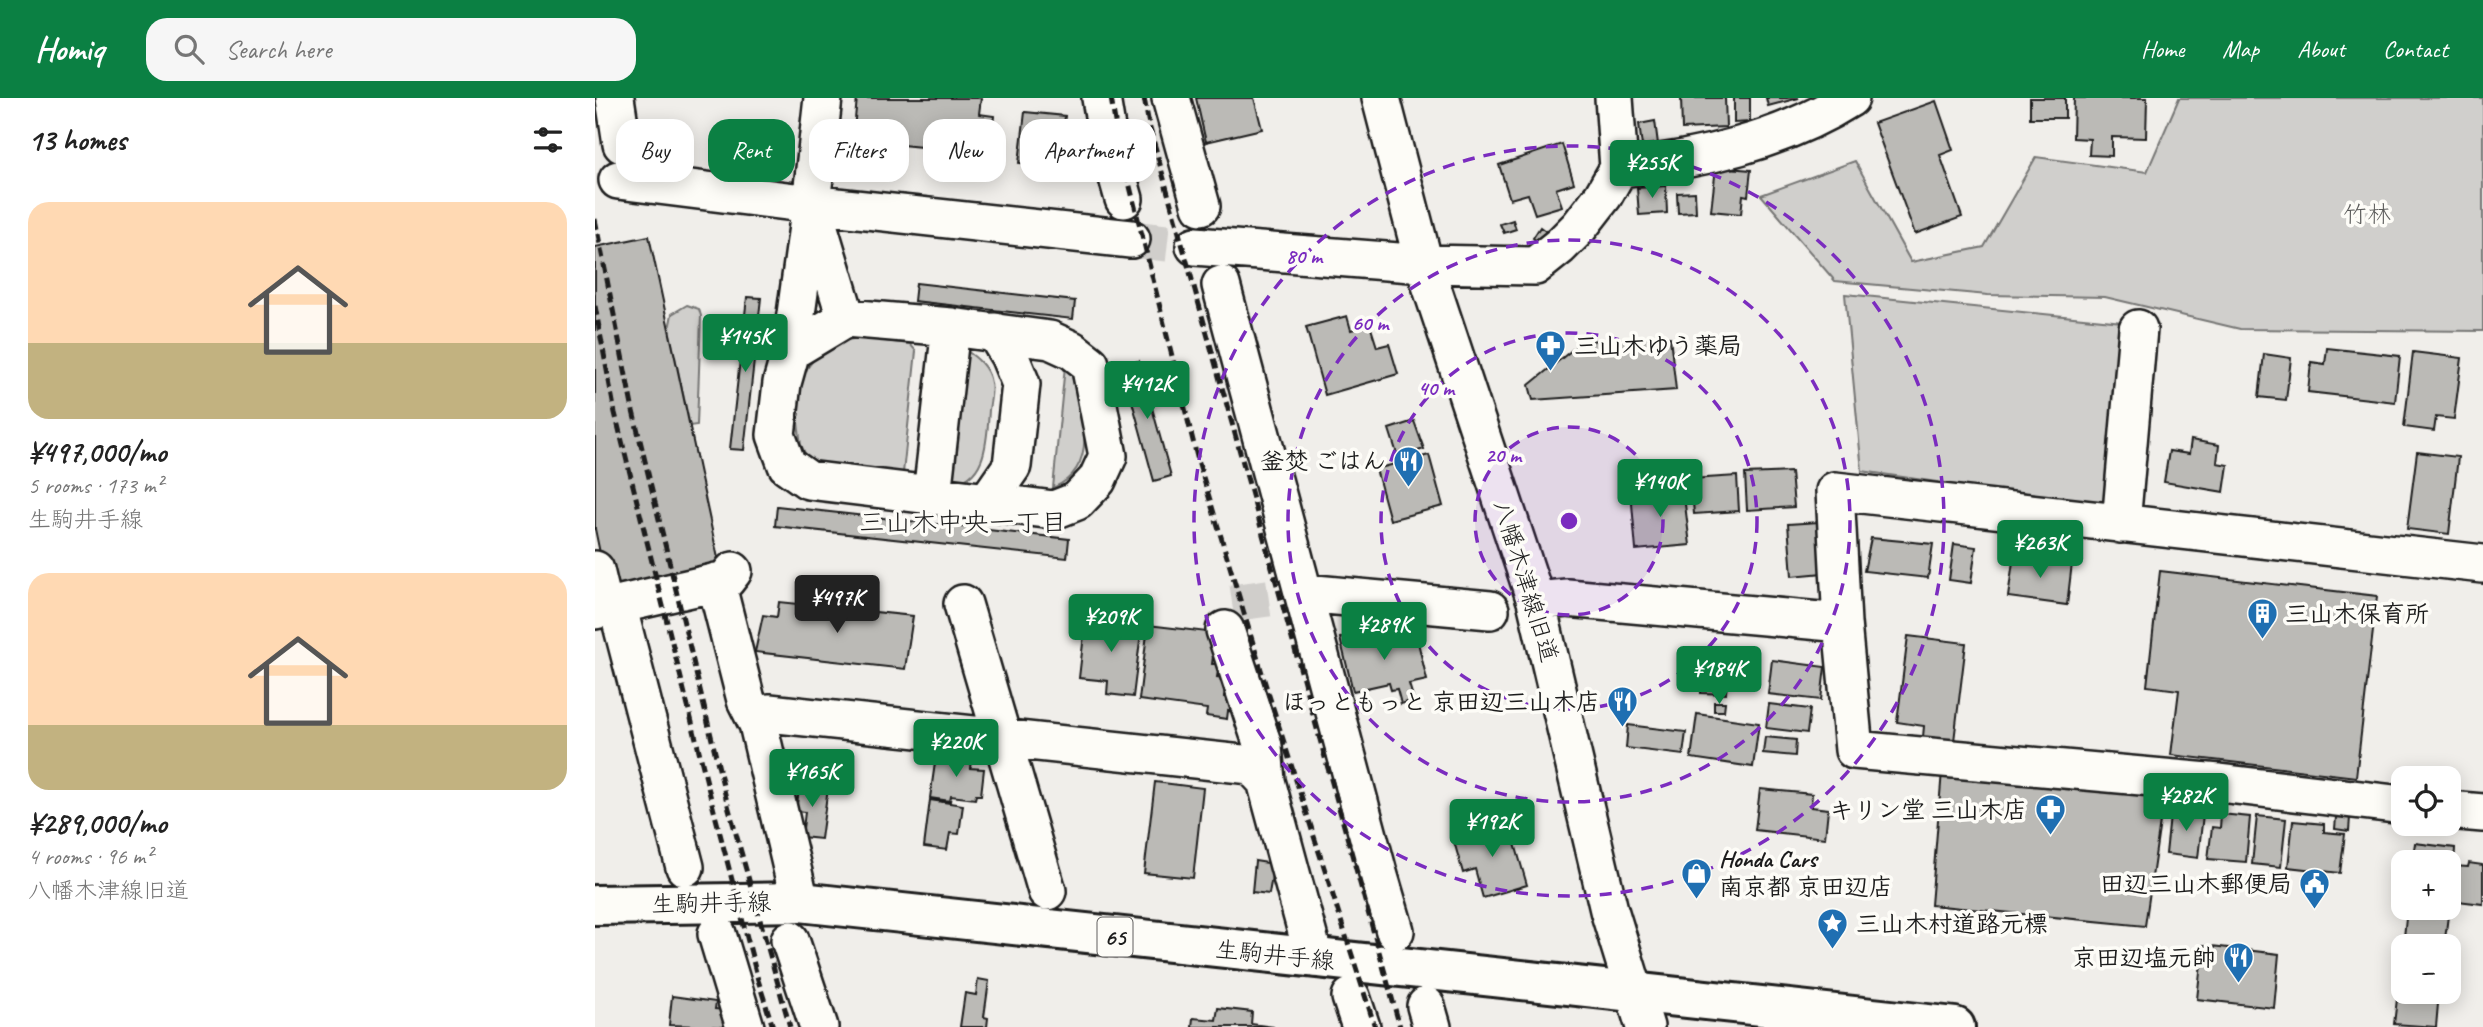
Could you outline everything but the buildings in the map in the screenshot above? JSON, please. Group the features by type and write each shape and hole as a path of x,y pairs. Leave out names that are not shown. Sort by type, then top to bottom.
{"main road":[{"name":"生駒井手線","path":"595,905 800,902 1314,958 1639,1010 1955,1027"}],"street":[{"path":"615,98 620,162 811,204 1131,239"},
{"path":"791,351 846,318 951,327 1050,340 1072,350 1090,364 1108,456 1097,480 1077,501 1053,510 808,480 787,465 776,435 782,383 791,351 823,98"},
{"path":"1101,98 1109,146 1124,199"},
{"path":"1171,98 1201,205"},
{"name":"八幡木津線旧道","path":"1381,98 1424,264 1536,601 1609,910 1639,1010"},
{"path":"1195,246 1424,264 1535,266 1579,227 1603,196 1619,168 1614,98"},
{"path":"1619,168 1654,165 1728,150 1820,117 1850,98"},
{"path":"811,204 846,318"},
{"path":"1221,285 1395,931"},
{"path":"932,495 951,327"},
{"path":"2121,524 2138,330"},
{"path":"987,502 1012,466 1021,384 1009,355 995,332"},
{"path":"2391,804 2219,783 1854,750 1835,491 2483,564"},
{"path":"595,570 685,867"},
{"path":"605,608 725,576 746,700 758,724 800,902"},
{"path":"1304,593 1490,610"},
{"path":"1536,601 1567,598 1843,623"},
{"path":"963,604 1047,891"},
{"path":"1225,630 1263,746 1266,781 1314,958"},
{"path":"758,724 769,713 1251,765 1266,781"},
{"path":"2461,811 2483,814"},
{"path":"717,934 745,1027"},
{"path":"790,940 818,1027"}],"green space":[{"name":"竹林","path":"2179,98 2483,98 2483,331 2240,329 2105,297 1988,295 1835,281 1761,195 1855,161 1911,262 1984,247 2036,157 2147,172"},
{"path":"1845,294 2122,322 2107,507 1862,471"},
{"path":"687,305 699,309 701,316 697,425 690,426 669,329 672,314"},
{"path":"859,338 910,344 916,351 903,473 891,478 817,469 808,460 801,445 796,408 802,375 821,350 841,341"},
{"path":"964,349 981,363 990,377 992,389 987,434 983,457 978,467 971,476 949,484"},
{"path":"1065,366 1070,370 1083,419 1083,452 1078,466 1068,478 1053,488"}],"tunnel":[{"path":"1131,239 1195,246"},
{"path":"1232,603 1304,593"}],"railway":[{"path":"1111,98 1117,134 1197,457 1265,683 1375,1027"},
{"path":"1144,98 1149,125 1400,1027"},
{"path":"595,219 633,411 726,798 790,1027"},
{"path":"595,306 615,413 711,799 758,980 773,1027"}],"place":[{"name":"三山木ゆう薬局","path":"1551,373"},
{"name":"釜焚 ごはん","path":"1409,488"},
{"name":"三山木保育所","path":"2262,641"},
{"name":"ほっともっと 京田辺三山木店","path":"1623,729"},
{"name":"キリン堂 三山木店","path":"2050,837"},
{"name":"Honda Cars 南京都 京田辺店","path":"1696,900"},
{"name":"田辺三山木郵便局","path":"2315,911"},
{"name":"三山木村道路元標","path":"1833,951"},
{"name":"京田辺塩元帥","path":"2239,985"}],"district":[{"name":"三山木中央一丁目","path":"963,522"}]}
